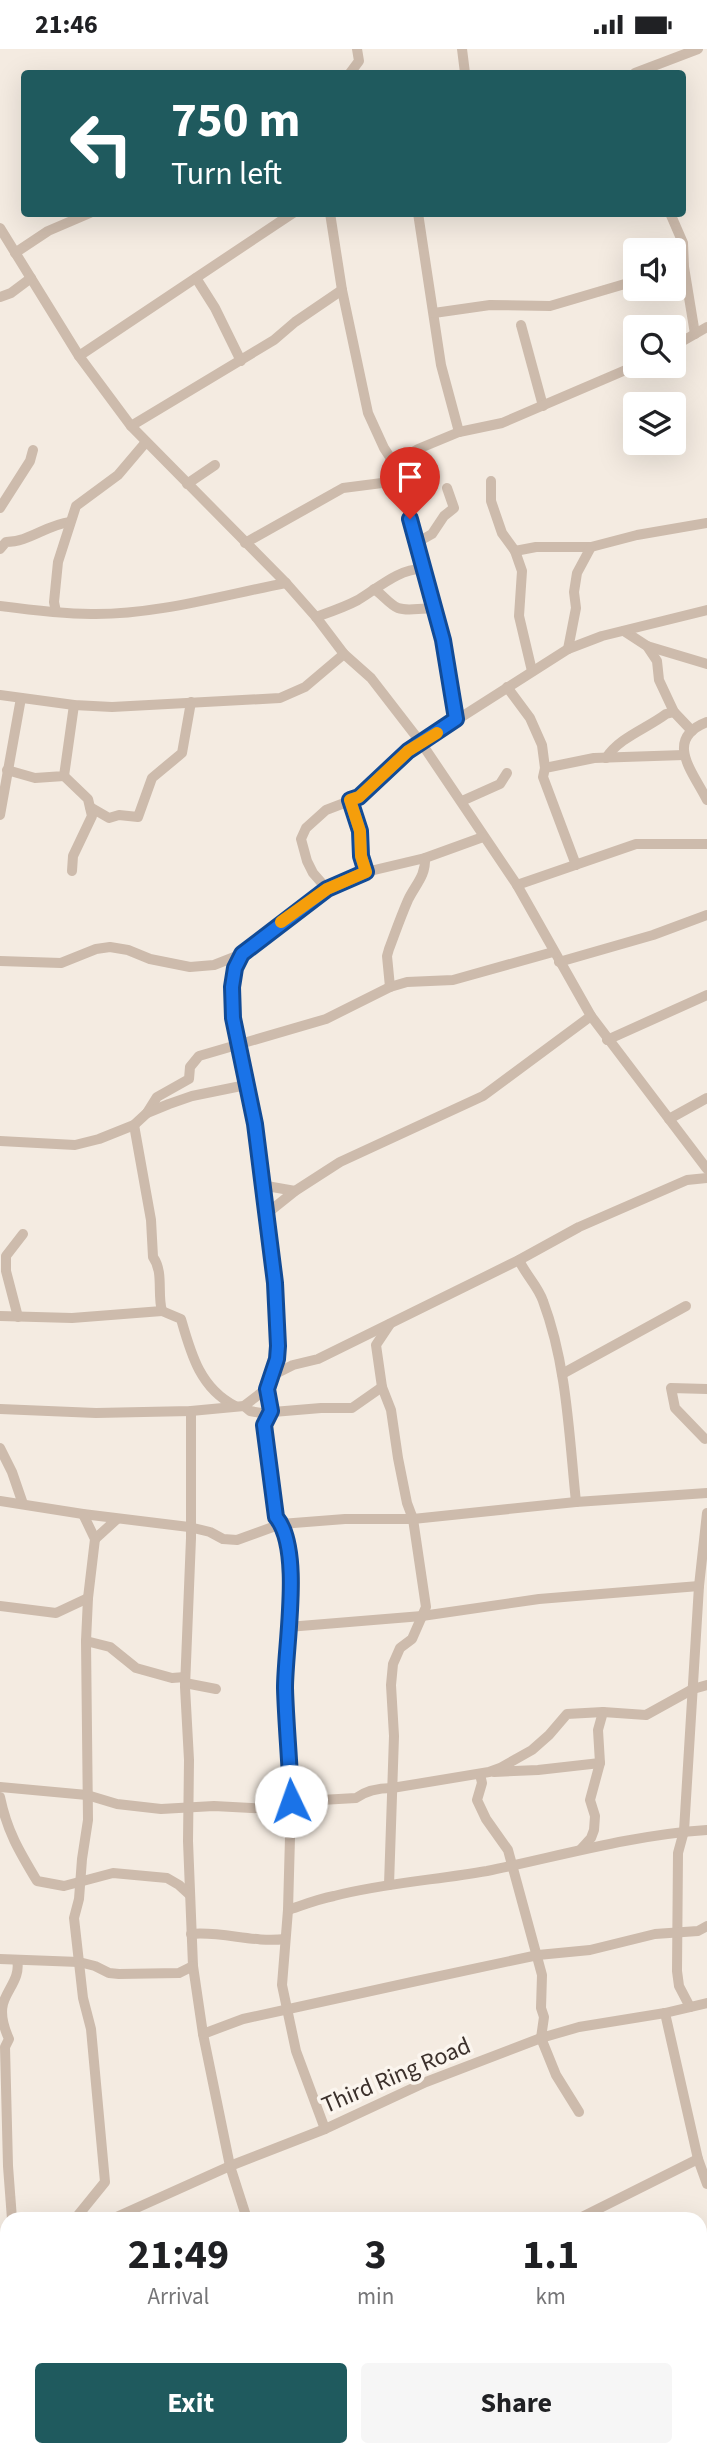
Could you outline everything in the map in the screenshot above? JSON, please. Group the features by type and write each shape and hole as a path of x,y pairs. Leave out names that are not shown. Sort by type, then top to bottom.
{"street":[{"path":"352,70 359,61 357,49"},
{"path":"462,49 465,70"},
{"path":"647,70 698,49"},
{"path":"15,253 48,231 81,217"},
{"path":"79,356 287,217"},
{"path":"331,217 342,290 368,413 396,467 443,640 456,719"},
{"path":"419,217 442,365 460,432"},
{"path":"672,217 681,238"},
{"path":"0,228 79,356 131,426 286,583 344,654 371,678 422,744 517,885 559,962 607,1040 707,1169"},
{"path":"0,297 11,293 31,278"},
{"path":"196,278 215,308 241,361"},
{"path":"434,313 490,305 550,306 623,285"},
{"path":"131,426 274,340 342,290"},
{"path":"686,297 695,334"},
{"path":"521,325 543,406"},
{"path":"686,339 707,327"},
{"path":"245,543 343,488 382,483 418,449 460,432 502,423 623,371"},
{"path":"56,612 54,593 58,562 76,506 118,475 146,442"},
{"path":"0,508 30,461 33,450"},
{"path":"187,484 215,465"},
{"path":"491,481 491,501 502,533 515,551 522,571 519,616 532,671"},
{"path":"416,544 432,534 444,516 454,508 447,488"},
{"path":"0,549 6,543 20,542 57,523 70,522"},
{"path":"515,551 536,547 591,547 637,535 707,523"},
{"path":"568,649 576,608 574,592 577,573 591,547"},
{"path":"316,617 357,601 374,589 415,569 423,569"},
{"path":"0,605 92,614 145,610 286,583"},
{"path":"374,589 395,607 405,610 424,607 434,609"},
{"path":"327,889 307,861 302,839 306,828 327,810 359,797 408,751 568,649 624,631 707,610"},
{"path":"624,631 647,646 707,664"},
{"path":"647,646 657,661 659,680 674,712 692,731"},
{"path":"0,695 74,705 121,707 286,696 305,687 344,654"},
{"path":"507,687 530,718 542,745 545,768 543,776 576,865"},
{"path":"0,815 21,698"},
{"path":"90,807 109,818 119,815 138,817 152,778 183,753 191,702"},
{"path":"64,776 74,705"},
{"path":"606,758 625,738 666,713 674,712"},
{"path":"707,722 692,731 683,744 684,755 707,799"},
{"path":"545,768 606,758 684,755"},
{"path":"7,770 36,778 64,776 88,799 92,816 74,856 72,871"},
{"path":"462,801 500,784 507,773"},
{"path":"350,800 360,831 361,856 366,872"},
{"path":"0,961 61,963 96,949 110,947 190,967 214,965 242,954 327,889 366,872 425,858 483,837"},
{"path":"517,885 636,844 707,844"},
{"path":"390,987 387,957 389,949 409,898 423,876 425,858"},
{"path":"559,962 653,935 707,915"},
{"path":"0,1141 75,1145 99,1139 134,1125 157,1097 189,1079 190,1067 199,1056 326,1019 390,987 419,981 453,980 553,951"},
{"path":"242,954 235,968 232,987 233,1018 255,1124 275,1283 278,1346 277,1359 267,1389 271,1411 264,1425 276,1517 288,1545 290,1584 285,1689 291,1801 288,1910 282,1985 296,2052 325,2129"},
{"path":"607,1040 707,995"},
{"path":"265,1215 295,1191 340,1162 483,1096 591,1016"},
{"path":"147,1112 192,1096 246,1085"},
{"path":"668,1119 707,1098"},
{"path":"134,1125 151,1220 153,1257 157,1261 162,1311"},
{"path":"271,1376 293,1365 318,1359 579,1227 687,1180 707,1178"},
{"path":"261,1185 295,1191"},
{"path":"18,1317 6,1271 6,1256 23,1234"},
{"path":"519,1259 543,1298 562,1374 576,1502"},
{"path":"562,1374 686,1306"},
{"path":"0,1316 72,1318 162,1311 181,1319 192,1360 218,1397 250,1411 261,1413 352,1408 382,1387"},
{"path":"389,1885 394,1736 391,1685 393,1664 400,1648 412,1639 426,1607 414,1519 405,1492 391,1410 382,1387 376,1345 390,1324"},
{"path":"360,1338 376,1345"},
{"path":"705,1439 675,1408 671,1388 707,1389"},
{"path":"0,1409 96,1413 191,1411 240,1406 267,1389"},
{"path":"191,1411 191,1538 185,1680 193,1966 203,2034 230,2166 245,2212"},
{"path":"0,1448 23,1504"},
{"path":"0,1501 189,1527 210,1532 223,1539 237,1540 281,1524 345,1519 414,1519 576,1502 707,1493"},
{"path":"690,2007 679,1986 678,1853 684,1831 699,1586 707,1513"},
{"path":"81,2212 105,2182 91,2029 83,1998 74,1918 88,1820 86,1641 95,1539 83,1514"},
{"path":"95,1539 117,1519"},
{"path":"288,1627 422,1616 539,1599 699,1586"},
{"path":"0,1606 56,1613 88,1598"},
{"path":"86,1641 110,1647 136,1668 144,1671 216,1689"},
{"path":"579,2112 556,2075 541,2038 544,2017 541,2008 542,1975 538,1955 508,1850 486,1819 477,1800 482,1783 485,1773 532,1750 550,1735 567,1714 603,1712 646,1715 693,1689 707,1685"},
{"path":"581,1850 594,1830 595,1816 590,1800 600,1763 598,1730 603,1712"},
{"path":"0,1787 87,1795 117,1804 188,1809 214,1806 271,1809 291,1801 356,1798 381,1788 485,1773 600,1763"},
{"path":"0,1797 10,1835 20,1850 23,1862 37,1881 64,1886 113,1873 167,1878 190,1895"},
{"path":"288,1910 334,1896 389,1885 439,1880 581,1850 684,1831 707,1830"},
{"path":"203,2034 243,2019 538,1955 590,1950 655,1934 698,1931 707,1926"},
{"path":"191,1934 208,1932 262,1941 285,1939"},
{"path":"0,1959 79,1962 119,1974 179,1973 193,1966"},
{"path":"11,2212 5,2047 9,2039 3,2024 3,2004 13,1986 19,1967 17,1960"},
{"name":"Third Ring Road","path":"129,2212 230,2166 325,2129 426,2081 541,2038 579,2027 707,2003"},
{"path":"665,2013 698,2159 707,2183"},
{"path":"592,2212 698,2159"}],"slow traffic":[{"path":"281,922 327,889 366,872 361,856 360,831 350,800 359,797 408,751 437,733"}],"route":[{"path":"291,1801 285,1689 290,1584 288,1545 276,1517 264,1425 271,1411 267,1389 277,1359 275,1283 255,1124 233,1018 232,987 235,968 242,954 327,889 366,872 361,856 360,831 350,800 359,797 408,751 456,719 443,640 410,519"}]}
